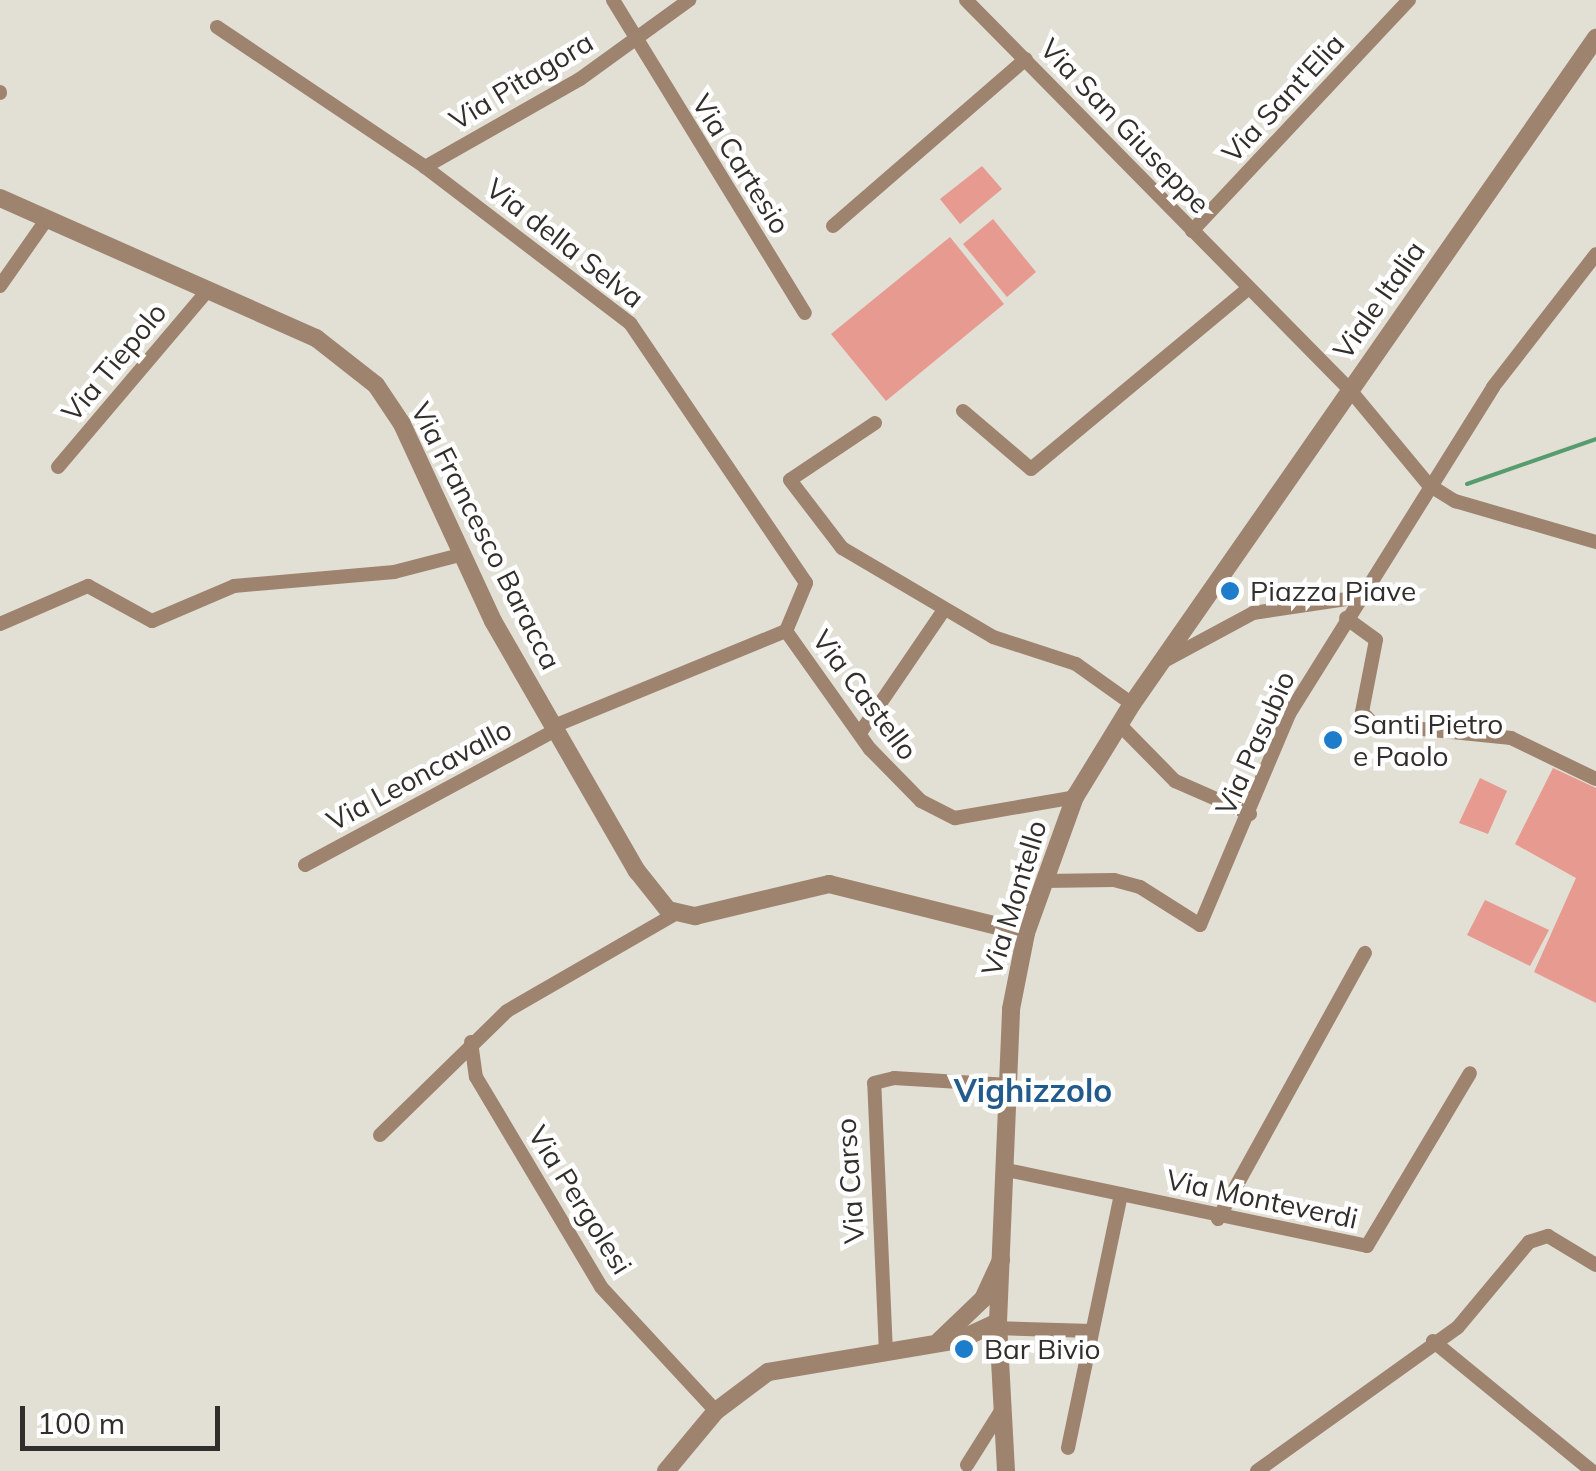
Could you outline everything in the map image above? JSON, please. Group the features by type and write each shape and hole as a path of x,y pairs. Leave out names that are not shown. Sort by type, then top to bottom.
{"street":[{"name":"Via Cartesio","path":"612,0 805,313"},
{"name":"Via Pitagora","path":"425,167 634,41 689,0"},
{"name":"Via San Giuseppe","path":"966,0 1350,390 1430,485"},
{"name":"Via Sant'Elia","path":"1192,231 1409,0"},
{"name":"Via della Selva","path":"217,27 425,167 630,323 806,584 786,631"},
{"name":"Viale Italia","path":"1160,664 1596,38"},
{"path":"833,226 1026,59"},
{"name":"Via Francesco Baracca","path":"0,198 316,338 376,385 402,424 464,554 555,728 637,871 675,914"},
{"path":"0,286 47,219"},
{"name":"Via Pasubio","path":"1044,882 1114,880 1140,887 1200,925 1289,714 1430,485 1560,292 1596,254"},
{"path":"963,411 1031,469 1249,288"},
{"name":"Via Tiepolo","path":"58,466 208,290"},
{"path":"875,423 790,480 842,548 993,637 1076,664 1132,704 1160,664 1253,613 1360,597"},
{"path":"1430,485 1455,501 1596,542"},
{"path":"0,624 88,586 152,621 234,586 394,572 464,554"},
{"path":"860,732 944,610"},
{"path":"1346,618 1376,640 1362,712 1373,724 1511,738 1596,779"},
{"name":"Via Leoncavallo","path":"305,864 555,728 786,631"},
{"name":"Via Castello","path":"786,631 860,732 911,792 955,818 1075,797"},
{"name":"Via Montello","path":"1006,1471 997,1328 1005,1245 1012,1009 1026,933 1075,797 1132,704"},
{"path":"1119,724 1174,781 1250,814"},
{"path":"380,1134 507,1011 675,914 695,916 829,884 1026,933"},
{"path":"1218,1219 1365,953"},
{"name":"Via Pergolesi","path":"471,1042 476,1077 602,1287 716,1411"},
{"name":"Via Monteverdi","path":"1008,1170 1218,1219 1367,1246 1470,1073"},
{"name":"Via Carso","path":"886,1352 874,1083 894,1078 1009,1085"},
{"path":"1068,1448 1121,1194"},
{"path":"1258,1471 1433,1341 1458,1327 1529,1242 1548,1236 1596,1265"},
{"name":"Via Montello","path":"934,1345 975,1309 1005,1245"},
{"path":"975,1309 992,1304 997,1328"},
{"path":"666,1471 716,1411 768,1372 934,1345 997,1328 1092,1331"},
{"path":"1433,1341 1592,1471"},
{"path":"966,1465 1000,1412"}],"shaded area":[{"path":"982,166 1002,189 960,224 940,199"},
{"path":"993,219 1036,272 1007,297 963,244"},
{"path":"950,237 1004,304 886,401 831,334"},
{"path":"1553,768 1596,788 1596,1003 1534,972 1576,878 1515,844"},
{"path":"1480,778 1507,791 1488,834 1459,823"},
{"path":"1485,900 1549,930 1530,966 1467,935"}],"waterway":[{"path":"1467,484 1596,439"}],"place":[{"name":"Piazza Piave","path":"1230,591"},
{"name":"Santi Pietro e Paolo","path":"1333,740"},
{"name":"Bar Bivio","path":"964,1349"}],"district":[{"name":"Vighizzolo","path":"1033,1090"}]}
